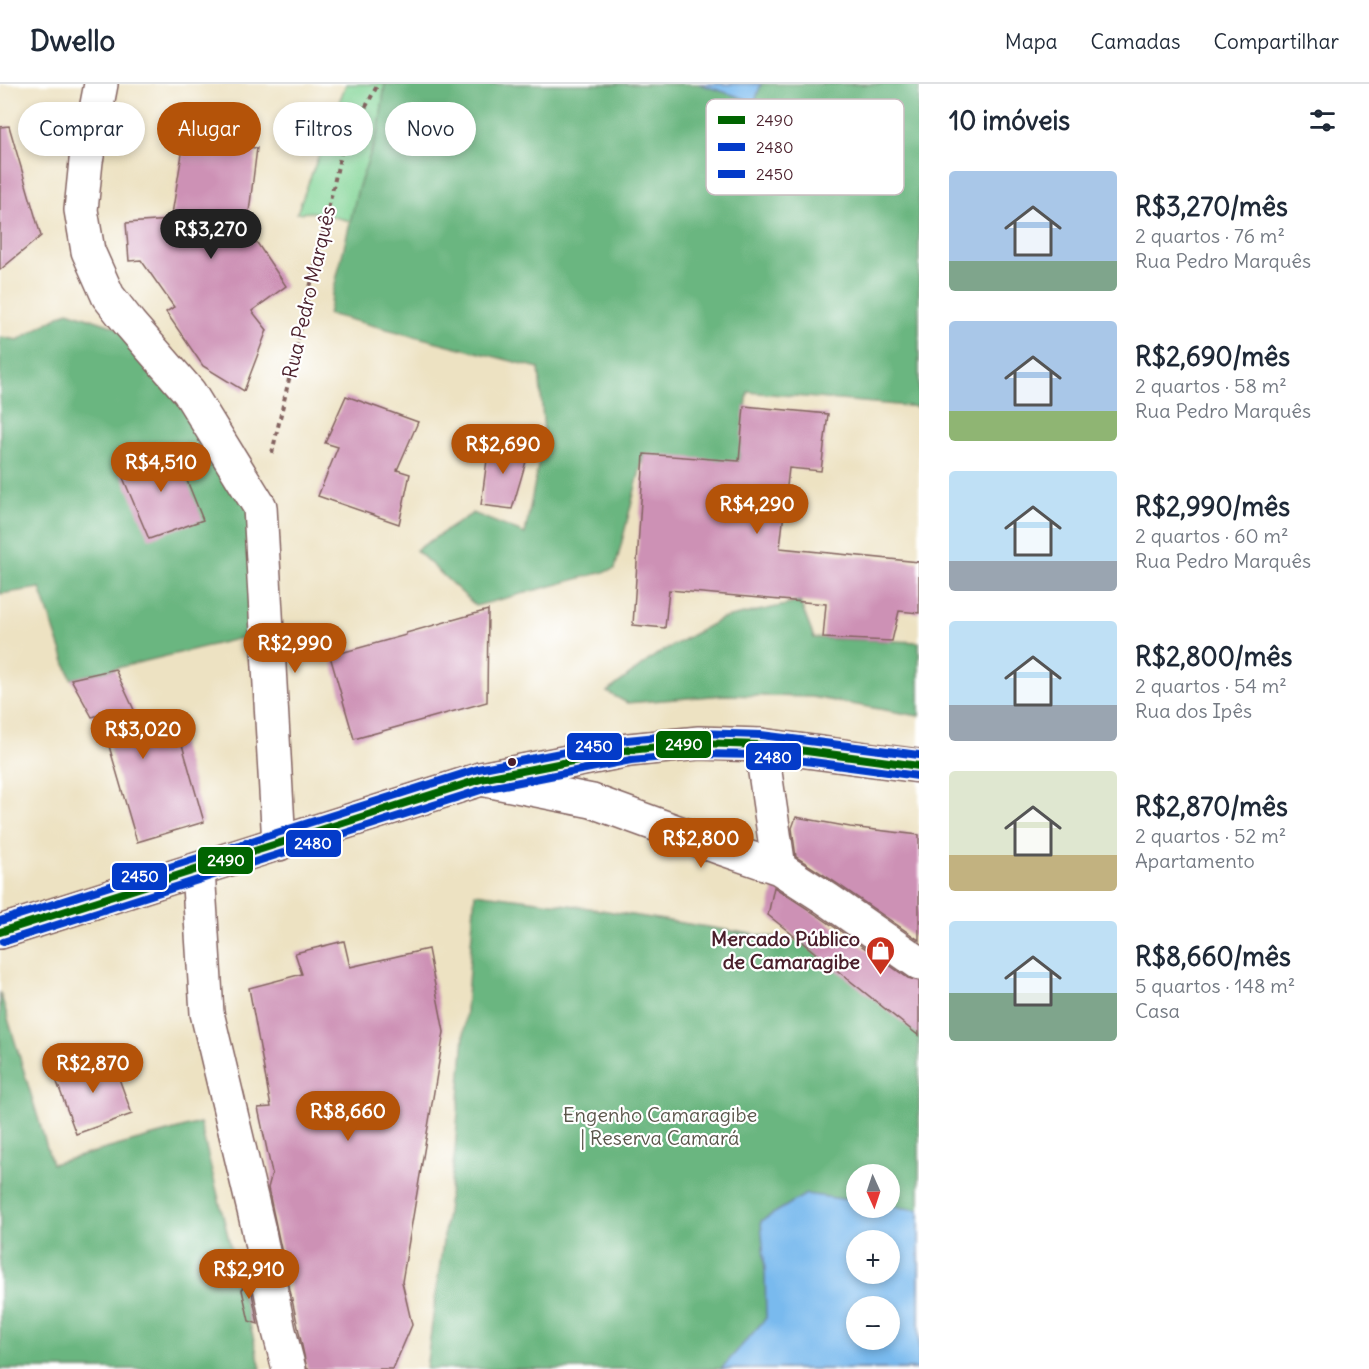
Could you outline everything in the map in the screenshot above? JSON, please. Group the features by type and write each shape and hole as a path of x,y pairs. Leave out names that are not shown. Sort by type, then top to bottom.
{"street":[{"path":"101,84 86,161 81,210 88,251 108,296 189,392 260,507 279,844"},
{"path":"0,932 481,779 630,750 699,743 761,746 919,766"},
{"path":"761,746 779,868"},
{"path":"481,779 592,801 779,868 919,963"},
{"path":"198,870 207,1014 289,1369"}],"path":[{"name":"Rua Pedro Marquês","path":"260,507 341,153 377,84"}],"green space":[{"path":"346,84 385,84 379,129 373,146 373,102 339,102"},
{"path":"385,84 919,84 919,407 748,392 738,468 644,454 615,569 476,606 416,550 473,513 525,534 544,434 539,368 328,314 358,189 370,156 373,156 373,146 379,129"},
{"path":"319,156 370,156 358,189 351,221 313,212 297,213"},
{"path":"68,311 115,327 189,392 260,507 254,635 71,679 40,588 0,594 0,337 18,340"},
{"path":"800,602 814,638 919,642 919,716 812,697 724,695 627,703 607,692 656,655 721,619"},
{"name":"Engenho Camaragibe | Reserva Camará","path":"475,893 576,906 919,961 919,1369 426,1369 455,1151"},
{"path":"0,992 52,1164 200,1123 261,1369 0,1369"}],"water":[{"path":"699,84 761,84 756,99 746,99"},
{"path":"806,1194 846,1200 846,1218 900,1218 900,1207 919,1210 919,1369 721,1369 766,1318 761,1221"}],"building":[{"path":"9,126 41,236 0,270 0,127"},
{"path":"182,156 256,156 247,228 286,286 252,311 267,330 244,391 203,366 166,312 174,307 141,260 129,261 126,223 171,220"},
{"path":"346,396 418,422 397,470 410,474 399,524 318,496 338,447 325,443"},
{"path":"744,406 828,414 821,471 789,468 780,548 919,562 919,613 899,611 892,641 823,638 826,604 669,590 665,628 633,625 644,454 739,461"},
{"path":"489,445 530,448 512,509 481,505"},
{"path":"173,446 203,520 149,539 118,466"},
{"path":"488,610 487,702 354,739 330,656"},
{"path":"115,669 143,729 175,720 204,822 137,842 100,715 92,717 71,679"},
{"path":"796,817 850,827 919,835 919,940 796,857 792,828"},
{"path":"774,887 908,978 919,981 919,1036 768,915"},
{"path":"344,941 350,967 428,949 444,1032 402,1282 412,1325 393,1369 307,1369 268,1188 272,1173 258,1108 271,1107 249,988 302,974 295,953"},
{"path":"110,1054 132,1114 76,1134 54,1074"},
{"path":"247,1268 258,1324 249,1321 242,1290"}],"transit line":[{"name":"2450","path":"0,921 478,769 627,740 698,733 761,735 919,755"},
{"name":"2490","path":"0,932 481,779 629,750 699,743 761,745 919,766"},
{"name":"2480","path":"3,942 484,789 631,760 699,754 760,755 918,776"}],"place":[{"name":"Mercado Público de Camaragibe","path":"881,976"}]}
